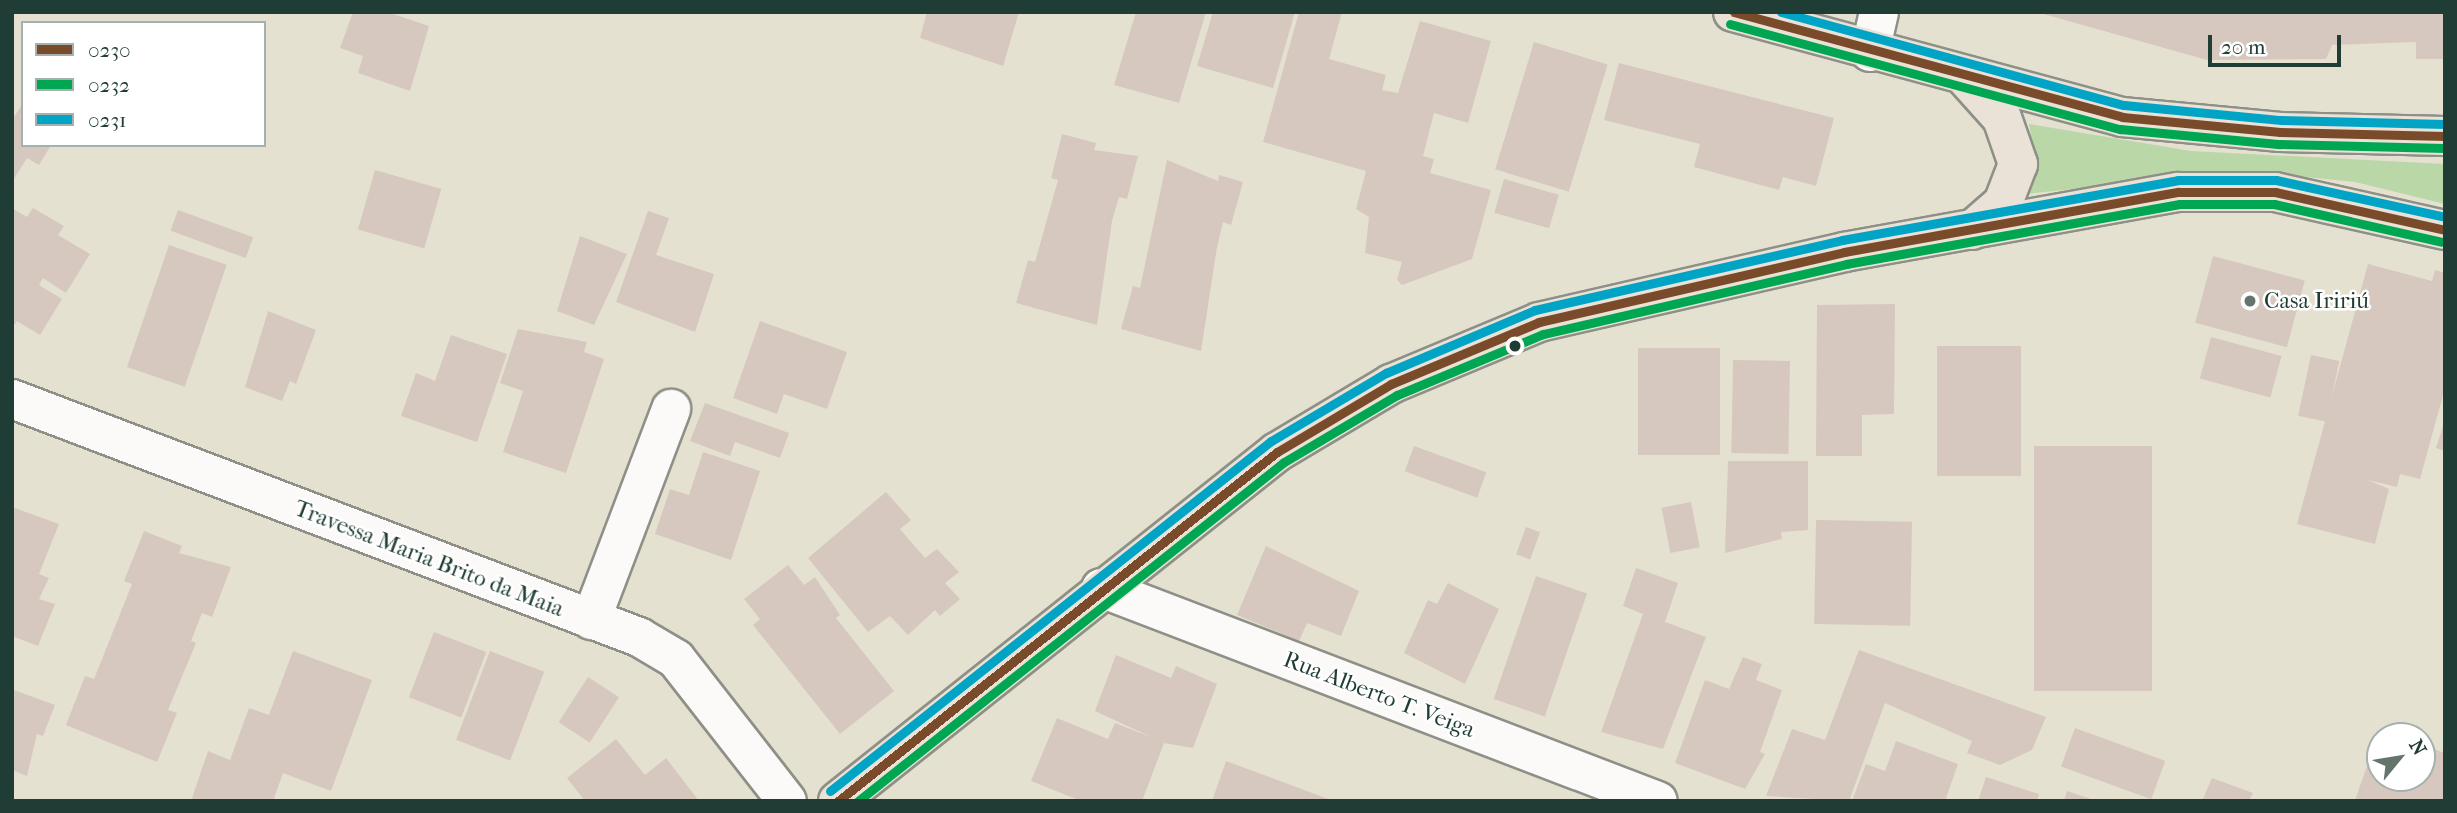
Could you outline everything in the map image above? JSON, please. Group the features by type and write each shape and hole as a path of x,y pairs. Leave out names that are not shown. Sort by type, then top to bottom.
{"main road":[{"path":"1733,12 1967,79 2122,117 2189,127 2445,136"},
{"path":"1967,79 2002,118 2018,164 2003,203 1972,230"},
{"path":"838,801 1101,588 1289,445 1391,384 1471,347 1618,299 2179,192 2261,192 2353,205 2445,230"}],"street":[{"path":"1870,52 1879,12"},
{"name":"Travessa Maria Brito da Maia","path":"12,399 591,621 676,659 787,801"},
{"path":"591,621 671,409"},
{"name":"Rua Alberto T. Veiga","path":"1101,588 1658,801"}],"green space":[{"path":"2029,124 2191,151 2445,164 2445,204 2355,182 2248,171 2016,195 2035,161"}],"building":[{"path":"353,12 387,12 429,26 410,91 358,73 363,56 340,48"},
{"path":"927,12 1019,12 1003,66 920,38"},
{"path":"1136,12 1206,12 1179,103 1114,85"},
{"path":"1213,12 1295,12 1273,88 1197,66"},
{"path":"1299,12 1342,12 1329,59 1386,75 1382,90 1398,93 1420,21 1491,41 1468,123 1434,113 1423,156 1434,159 1430,173 1491,190 1472,259 1402,285 1397,280 1402,262 1365,253 1369,217 1356,209 1366,171 1263,142"},
{"path":"2445,12 2445,59 2416,59 2416,42 2332,45 2326,59 2207,60 2040,13"},
{"path":"1534,42 1608,65 1569,192 1495,169"},
{"path":"1619,63 1834,118 1816,186 1783,177 1779,190 1694,167 1700,144 1604,120"},
{"path":"21,106 21,147 50,147 39,165 27,158 12,182 12,120"},
{"path":"1062,134 1096,143 1094,150 1138,156 1127,199 1119,197 1112,221 1097,325 1016,303 1028,260 1035,262 1058,180 1051,178"},
{"path":"1167,160 1218,181 1219,175 1243,182 1231,225 1223,222 1201,351 1121,329 1133,286 1140,288"},
{"path":"375,170 441,189 424,249 358,230"},
{"path":"1504,179 1559,195 1549,228 1494,213"},
{"path":"12,208 27,217 33,208 64,226 58,235 90,254 66,293 43,278 39,285 62,299 40,335 17,321 12,328"},
{"path":"178,210 253,237 246,258 170,231"},
{"path":"648,211 669,218 656,255 714,274 695,332 616,302"},
{"path":"580,236 627,254 594,325 557,311"},
{"path":"169,245 227,265 185,387 127,367"},
{"name":"Casa Iririú","path":"2213,256 2305,281 2287,347 2195,323"},
{"path":"2368,264 2432,281 2435,270 2445,273 2445,388 2420,479 2400,474 2397,487 2368,480 2389,489 2375,544 2297,524"},
{"path":"1895,304 1894,414 1862,415 1862,456 1816,456 1817,305"},
{"path":"268,311 316,330 296,384 290,381 282,401 245,387"},
{"path":"760,321 847,352 827,409 784,394 777,414 733,398"},
{"path":"518,329 587,342 584,352 604,359 566,473 503,452 523,391 500,383"},
{"path":"451,335 507,354 477,442 401,416 416,373 435,381"},
{"path":"2211,337 2282,356 2270,397 2200,379"},
{"path":"1937,346 2021,346 2021,476 1937,476"},
{"path":"1638,348 1720,348 1720,455 1638,455"},
{"path":"2311,355 2339,361 2326,422 2298,416"},
{"path":"1733,360 1790,361 1788,454 1731,453"},
{"path":"705,403 789,433 780,458 735,442 730,456 690,441"},
{"path":"2445,423 2445,451 2436,448"},
{"path":"1414,446 1486,472 1477,498 1405,471"},
{"path":"2034,446 2152,446 2152,691 2034,691"},
{"path":"703,452 760,471 731,560 655,534 670,489 689,495"},
{"path":"1728,461 1808,461 1808,530 1781,532 1782,539 1725,553"},
{"path":"886,492 911,520 900,529 925,558 937,549 959,572 945,583 960,599 940,616 935,610 908,635 890,616 868,632 808,558"},
{"path":"1691,502 1700,547 1670,553 1662,508"},
{"path":"12,507 59,524 39,574 49,578 39,599 55,604 38,646 12,636"},
{"path":"1816,520 1912,522 1910,626 1814,624"},
{"path":"1526,527 1540,532 1530,559 1516,554"},
{"path":"144,531 182,546 179,553 231,567 212,617 202,613 191,641 196,643 168,710 177,713 157,762 66,725 85,676 94,679 132,584 124,581"},
{"path":"1266,546 1359,591 1341,636 1307,623 1299,641 1237,615"},
{"path":"788,565 804,585 815,577 840,615 836,618 894,691 840,734 753,625 760,619 744,599"},
{"path":"1636,568 1678,583 1665,622 1706,637 1663,749 1601,732 1643,614 1623,606"},
{"path":"1536,576 1587,594 1545,716 1494,699"},
{"path":"1448,583 1499,609 1465,684 1404,653 1428,600 1437,604"},
{"path":"434,632 486,652 461,717 409,697"},
{"path":"1859,650 2046,717 2032,750 2000,765 1967,753 1972,741 1885,703 1849,801 1766,796 1792,729 1825,740"},
{"path":"293,651 372,680 331,791 283,773 273,801 191,801 208,751 230,760 249,708 269,715"},
{"path":"490,651 544,672 510,760 456,740"},
{"path":"1116,655 1171,678 1176,666 1217,684 1193,748 1164,743 1142,801 1081,801 1031,781 1057,718 1108,739 1115,723 1151,737 1095,711"},
{"path":"1743,657 1762,664 1756,680 1782,690 1760,752 1765,754 1745,789 1675,763 1705,680 1729,689"},
{"path":"588,677 619,697 590,742 559,722"},
{"path":"14,690 55,705 43,736 37,734 27,776 12,770"},
{"path":"2075,728 2165,761 2151,799 2061,767"},
{"path":"616,739 645,775 666,758 699,801 585,801 567,778"},
{"path":"1896,741 1958,764 1945,801 1852,801 1866,764 1885,771"},
{"path":"2436,750 2445,753 2445,801 2355,800 2366,769 2366,792 2436,792"},
{"path":"1226,761 1331,800 1331,801 1212,801"},
{"path":"1986,777 2039,794 2037,801 1978,801"},
{"path":"2212,778 2253,793 2249,801 2202,801"},
{"path":"2067,791 2094,800 2094,801 2064,801"}],"transit line":[{"name":"0230","path":"1734,12 2122,117 2280,132 2445,136"},
{"name":"0231","path":"1781,12 2124,105 2281,120 2445,124"},
{"name":"0232","path":"1730,24 2120,129 2280,144 2445,148"},
{"name":"0231","path":"830,791 1271,441 1386,373 1535,310 1842,240 2178,180 2276,180 2445,217"},
{"name":"0230","path":"838,801 1277,452 1391,384 1539,322 1844,252 2179,192 2275,192 2445,230"},
{"name":"0232","path":"858,801 1284,462 1397,395 1543,334 1846,264 2180,204 2274,204 2442,242"}],"place":[{"name":"Casa Iririú","path":"2250,301"}]}
